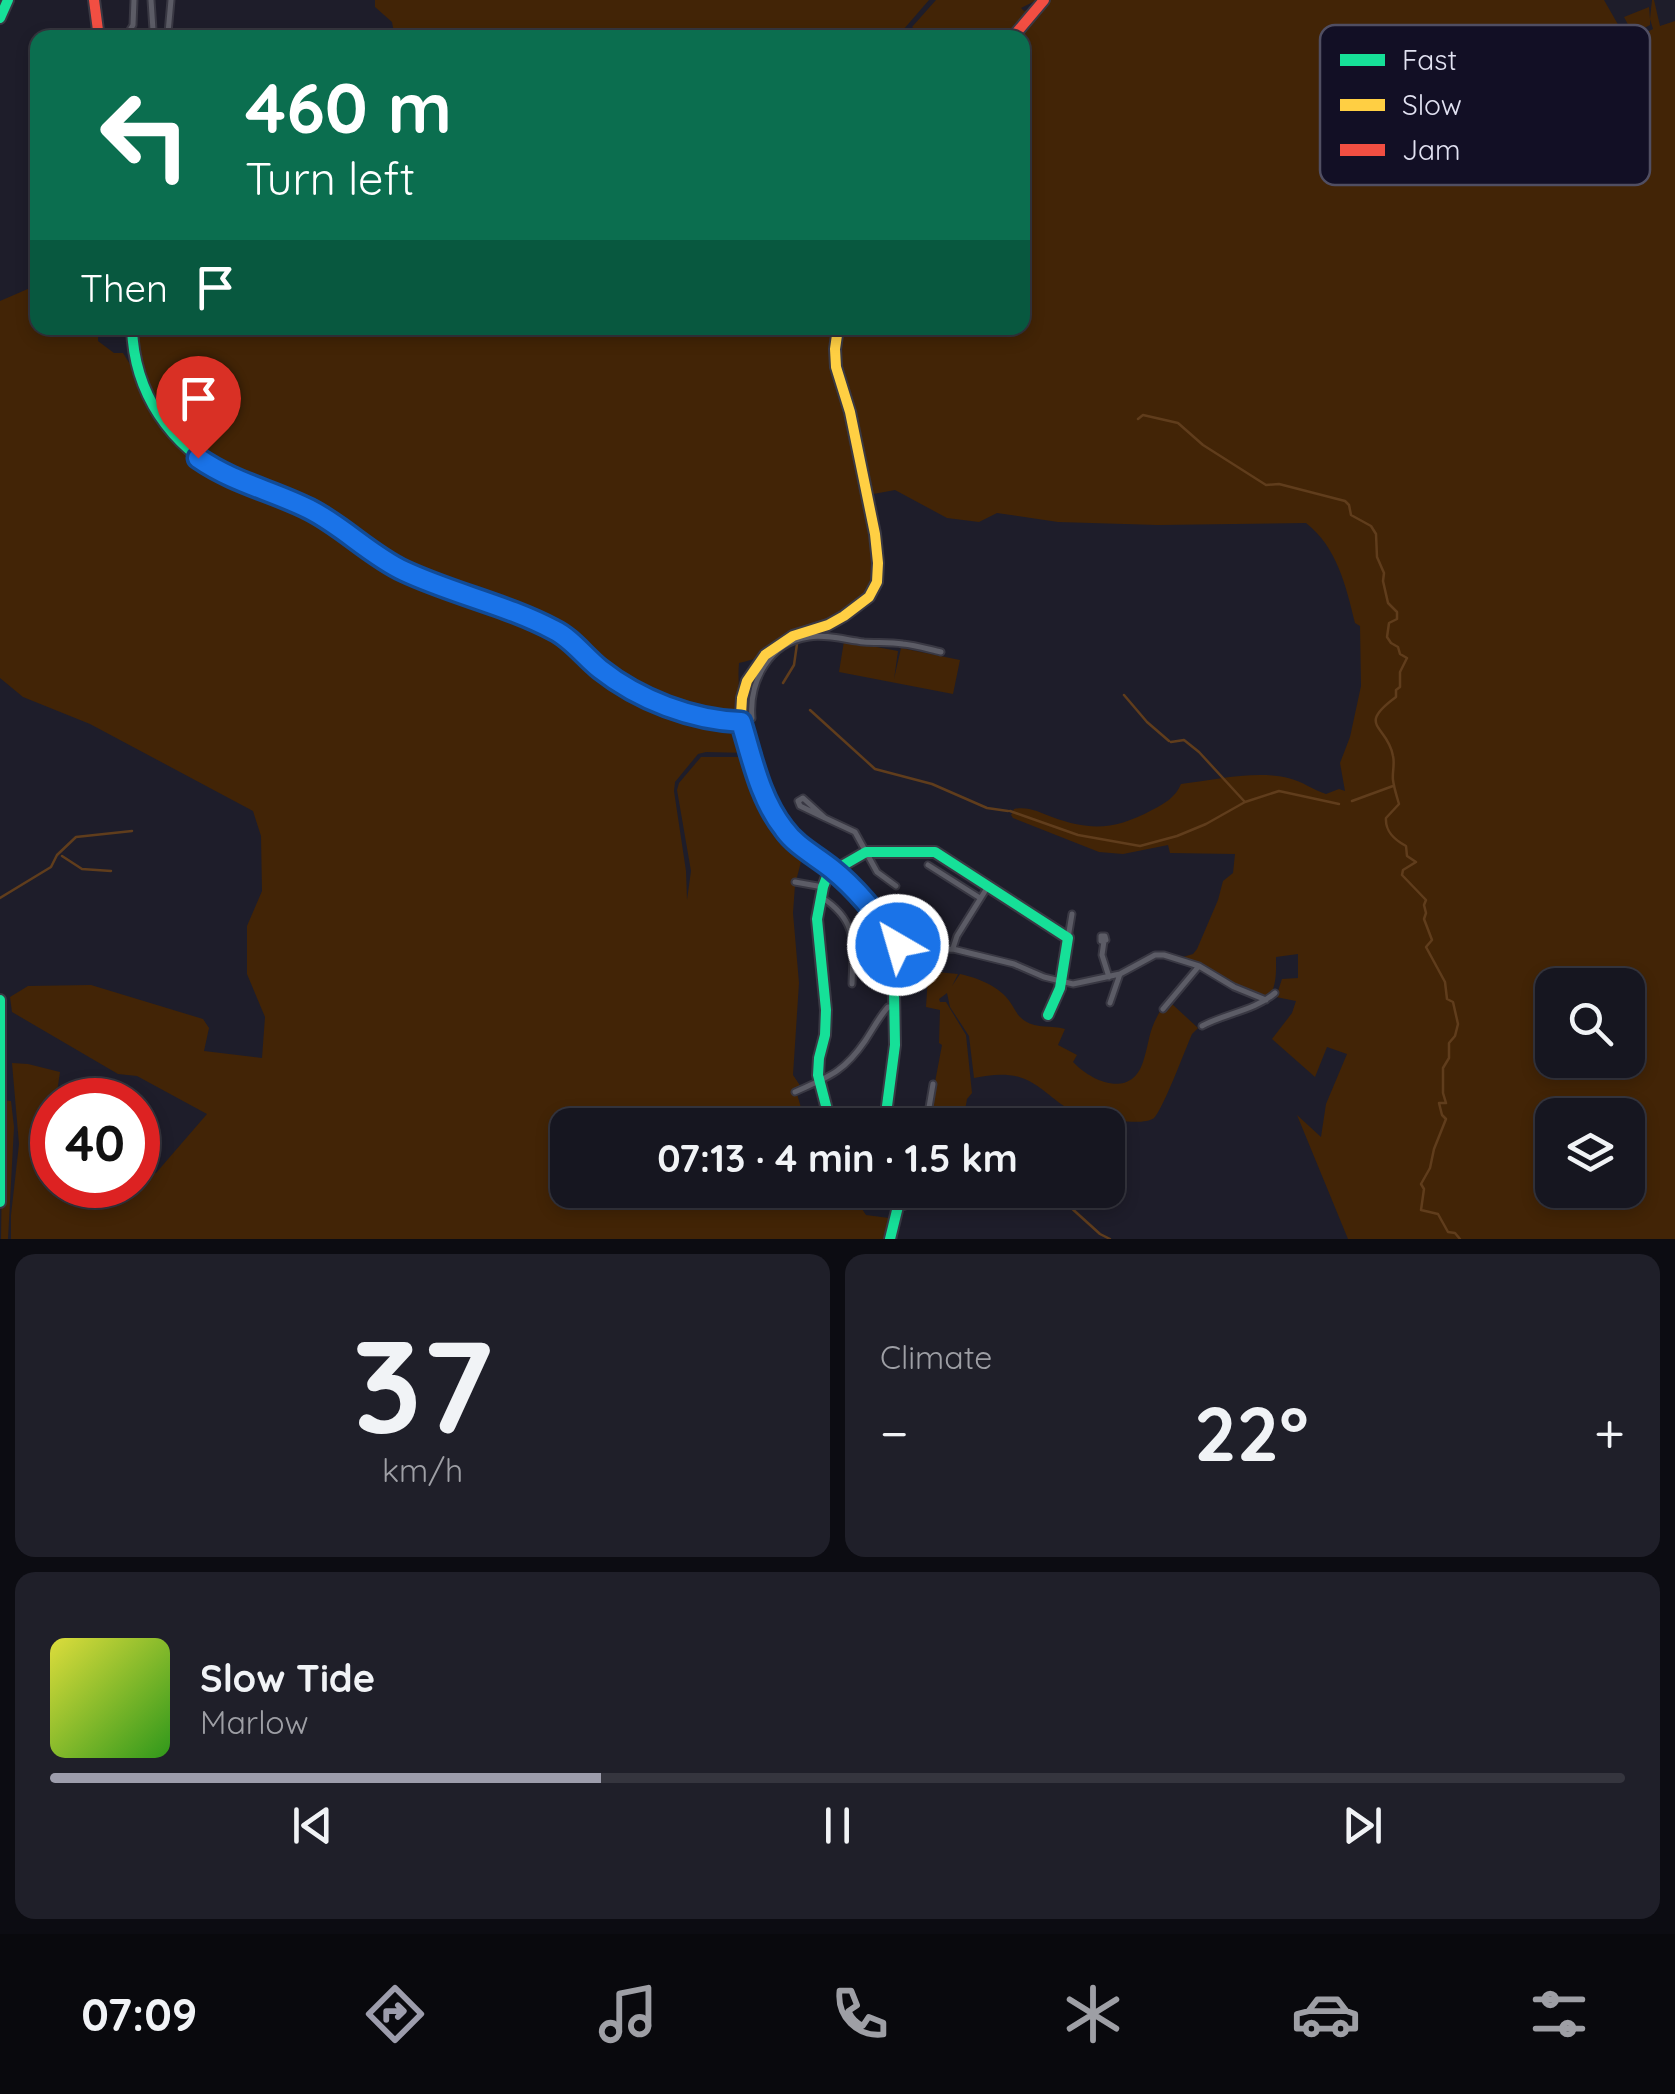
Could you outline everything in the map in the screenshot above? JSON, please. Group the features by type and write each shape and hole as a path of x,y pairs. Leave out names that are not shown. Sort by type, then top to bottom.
{"street":[{"path":"0,18 8,0"},
{"path":"94,0 98,30"},
{"path":"131,30 134,0"},
{"path":"151,0 152,30"},
{"path":"168,30 171,0"},
{"path":"1019,30 1044,0"},
{"path":"132,335 133,360 148,399 184,446 220,473 305,506 405,572 553,629 604,672 650,698 695,716 741,722"},
{"path":"750,686 757,664 772,649 844,616 870,597 877,582 875,534 850,412 835,361 837,335"},
{"path":"887,1108 899,948 833,870 794,841 774,816 764,797 741,722 742,698 771,658 806,637 900,643 941,652"},
{"path":"826,818 805,799 798,802 802,808 855,832 878,872 896,886"},
{"path":"826,1108 819,1083 826,1023 816,919 825,879 833,870 866,852 935,852 1068,938"},
{"path":"928,865 980,898"},
{"path":"795,882 822,892 850,927 852,984"},
{"path":"953,949 988,885"},
{"path":"1048,1015 1062,982 1072,914"},
{"path":"1102,926 1102,955 1109,977"},
{"path":"900,959 921,951 953,949 1014,964 1062,982 1079,983 1120,974 1155,955 1174,956 1266,1000"},
{"path":"1163,1009 1199,966"},
{"path":"1110,1003 1120,974"},
{"path":"1202,1026 1248,1010 1275,993"},
{"path":"0,1000 0,1202"},
{"path":"795,1092 819,1083 851,1059 888,1007 894,1007"},
{"path":"929,1108 933,1084"},
{"path":"891,1235 900,1208"}],"shaded area":[{"path":"375,0 929,0 903,30 394,30 392,22 375,7"},
{"path":"936,0 1037,0 1021,8 1032,8 1014,30 912,27"},
{"path":"1046,0 1604,0 1618,25 1320,25 1320,185 1650,185 1650,19 1654,0 1660,26 1675,21 1675,1239 1348,1239 1297,1115 1321,1137 1326,1104 1347,1054 1327,1047 1315,1077 1272,1039 1292,1013 1296,1001 1276,997 1282,979 1298,978 1298,954 1276,957 1274,986 1270,996 1265,997 1183,957 1197,949 1223,881 1233,873 1235,854 1170,853 1168,845 1123,854 1099,852 1011,815 1014,809 1024,808 1078,825 1114,825 1161,805 1181,784 1249,775 1288,778 1326,794 1345,791 1340,763 1361,686 1360,626 1355,623 1333,555 1317,533 1306,523 1058,522 997,513 979,522 947,518 895,490 868,495 838,357 840,335 1030,335 1030,30 1020,30"},
{"path":"1649,7 1650,25 1628,25 1624,17"},
{"path":"30,288 30,335 98,335 98,341 114,353 123,353 145,400 215,473 302,509 422,582 548,631 625,688 738,727 748,753 698,754 675,782 687,900 691,871 679,783 701,757 749,757 776,822 803,854 793,913 799,983 793,1075 803,1090 797,1094 801,1108 550,1108 550,1208 861,1208 866,1215 889,1218 884,1239 11,1239 19,1144 12,1063 60,1072 59,1078 30,1078 30,1208 160,1208 160,1168 207,1114 160,1088 160,1078 118,1074 12,1012 10,997 28,986 91,985 203,1019 209,1028 204,1051 262,1058 265,1017 247,974 247,926 262,891 261,836 253,811 90,724 23,697 0,678 0,301"},
{"path":"135,335 834,335 832,349 876,561 873,589 810,634 739,663 735,719 664,703 609,673 568,637 394,563 343,526 224,471 186,444 161,415 142,381"},
{"path":"844,641 898,651 894,679 901,648 960,660 953,694 839,672"},
{"path":"937,972 958,974 952,986 960,974 981,980 1000,991 1025,1021 1065,1029 1058,1045 1077,1055 1073,1062 1100,1081 1121,1084 1137,1073 1161,1010 1165,1012 1172,1004 1198,1028 1154,1118 1125,1121 1125,1108 1068,1108 1019,1077 974,1078 969,1036 950,1007 947,993 939,999 946,1002 966,1035 972,1093 965,1108 930,1108 942,1045 940,1010 926,1007 928,976"},
{"path":"3,1100 11,1101 14,1127 8,1239 1,1239"}],"waterway":[{"path":"1138,419 1143,415 1178,423 1203,445 1266,485 1279,484 1345,501 1351,515 1371,526 1376,534 1388,603 1397,612 1397,619 1389,623 1387,637 1407,658 1396,697 1376,721 1393,756 1399,804 1386,823 1392,835 1406,846 1407,856 1416,862 1402,875 1426,900 1424,919 1432,940 1426,947 1445,982 1447,999 1453,1002 1458,1024 1443,1068 1446,1103 1439,1103 1446,1119 1421,1184 1421,1210 1438,1214 1448,1232 1460,1239"},
{"path":"783,683 794,665 797,644"},
{"path":"1124,695 1169,741"},
{"path":"810,710 875,769 932,784 987,808 1008,811"},
{"path":"1171,742 1184,740 1199,752 1244,801"},
{"path":"1352,801 1393,786"},
{"path":"1010,811 1078,835 1140,846 1177,836 1245,802 1279,791 1339,804"},
{"path":"0,898 51,867 57,855 76,837 132,831"},
{"path":"62,856 82,869 111,871"},
{"path":"1071,1208 1110,1239"}],"traffic: fast":[{"path":"0,18 8,0"},
{"path":"133,335 148,395 159,415 189,449 228,475 320,515 398,568 461,593"},
{"path":"770,807 789,835 852,888 899,949 894,991 895,1045 887,1108"},
{"path":"827,1108 818,1075 826,1010 817,919 828,874 866,852 935,852 1068,938 1060,988 1048,1015"},
{"path":"0,1000 0,1202"},
{"path":"890,1239 898,1208"}],"traffic: slow":[{"path":"770,807 741,715 747,681 765,655 793,636 844,616 869,597 877,582 875,534 850,412 836,367 837,335"},
{"path":"461,593 556,630 597,667 646,698 683,712 741,722"}],"traffic: jam":[{"path":"94,0 98,30"},
{"path":"1019,30 1044,0"}],"route":[{"path":"198,458 220,473 305,506 405,572 553,629 604,672 650,698 695,716 741,722 764,797 774,816 794,841 844,880 898,945"}]}
